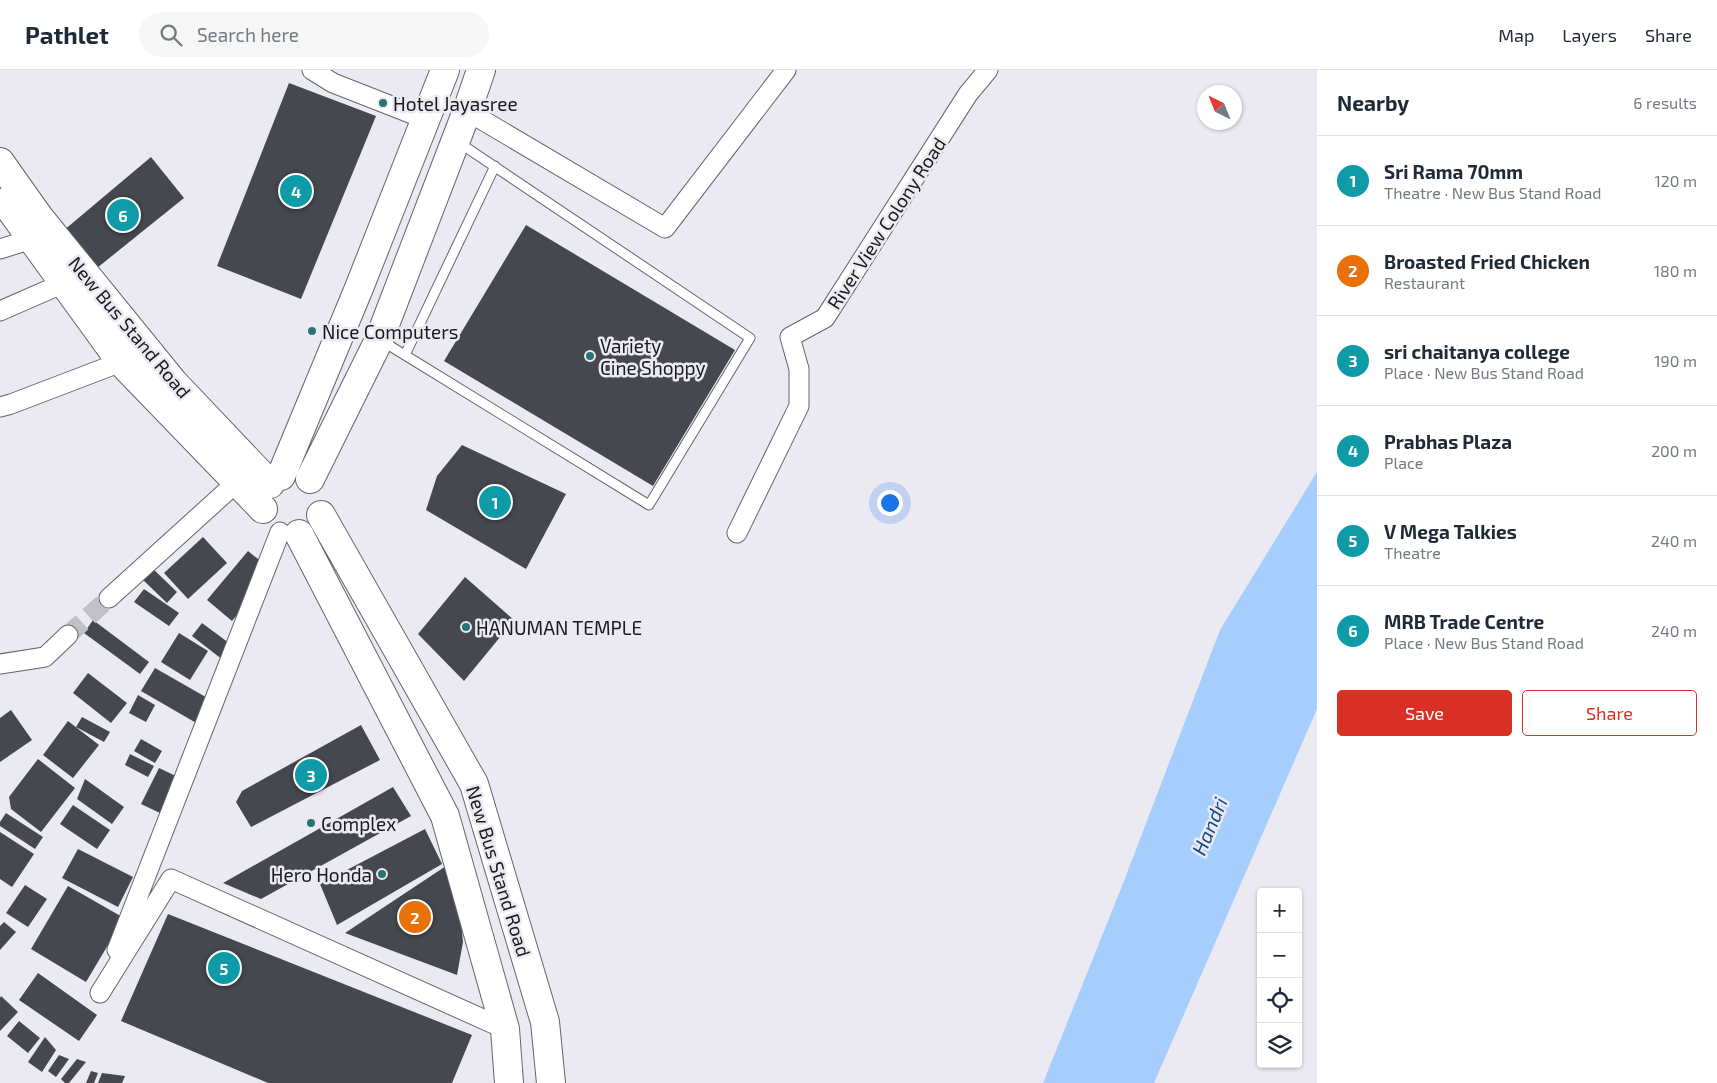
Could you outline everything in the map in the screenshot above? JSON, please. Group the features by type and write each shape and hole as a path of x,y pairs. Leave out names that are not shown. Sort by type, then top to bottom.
{"main road":[{"path":"271,490 291,474 301,474 310,479 322,495 321,515 316,524 308,530 289,533 272,526 266,519 271,490 359,288 445,70"},
{"path":"310,479 379,340 481,70"},
{"name":"New Bus Stand Road","path":"0,162 39,217 174,383 271,490"},
{"name":"New Bus Stand Road","path":"0,195 121,362 236,482 271,490"},
{"name":"New Bus Stand Road","path":"321,515 474,784 545,1022 551,1083"},
{"name":"New Bus Stand Road","path":"289,533 445,816 504,1029 509,1083"}],"street":[{"path":"312,70 333,83 426,119"},
{"path":"467,111 665,228 786,70"},
{"name":"River View Colony Road","path":"737,534 799,406 798,369 790,337 825,318 968,94 988,70"},
{"path":"0,249 32,239"},
{"path":"0,311 64,283"},
{"path":"0,407 121,362"},
{"path":"109,598 236,482"},
{"path":"289,533 100,993 171,880 504,1029"},
{"path":"6,663 45,657 68,636"}],"lane":[{"path":"379,340 649,505 750,338 456,140"},
{"path":"405,355 495,166"}],"water":[{"name":"Handri","path":"1317,472 1317,709 1154,1083 1043,1083 1122,886 1220,630"}],"building":[{"path":"289,83 376,116 301,299 217,266"},
{"path":"151,157 184,198 92,272 63,231"},
{"name":"Variety Cine Shoppy","path":"526,225 735,350 653,486 444,361"},
{"path":"462,445 566,494 526,569 426,510 437,476"},
{"path":"203,537 227,563 188,599 164,573"},
{"path":"248,551 273,571 232,621 207,600"},
{"path":"150,566 177,592 167,603 140,577"},
{"name":"HANUMAN TEMPLE","path":"465,577 514,620 464,681 418,634"},
{"path":"144,589 179,613 169,626 134,602"},
{"path":"93,620 149,662 140,674 84,633"},
{"path":"202,623 233,646 223,660 192,636"},
{"path":"179,633 208,651 190,680 161,662"},
{"path":"155,668 211,700 198,724 141,691"},
{"path":"88,673 127,703 111,723 73,693"},
{"path":"138,695 155,705 146,722 129,713"},
{"path":"11,710 32,740 0,762 0,718"},
{"path":"82,717 110,732 104,742 76,727"},
{"path":"68,721 99,745 73,778 43,755"},
{"path":"361,725 380,760 251,827 236,802 242,791"},
{"path":"141,739 162,751 155,763 134,751"},
{"path":"130,754 154,766 148,777 125,765"},
{"path":"38,759 75,788 41,832 11,809 9,797"},
{"path":"159,768 178,777 160,813 141,804"},
{"path":"85,779 124,807 112,824 77,799"},
{"path":"393,787 411,816 261,899 223,883"},
{"path":"73,805 110,830 97,849 60,824"},
{"path":"6,813 43,837 35,849 0,826 0,822"},
{"name":"Hero Honda","path":"425,829 442,864 337,925 320,884"},
{"path":"0,832 34,854 12,887 0,879"},
{"path":"78,849 133,877 118,907 62,878"},
{"path":"446,866 459,901 463,942 457,975 345,933"},
{"path":"25,885 47,899 28,927 6,913"},
{"path":"68,886 124,918 86,982 31,949"},
{"path":"168,914 472,1035 452,1083 268,1083 121,1021"},
{"path":"4,922 16,932 0,950 0,926"},
{"path":"38,973 97,1015 79,1041 19,1000"},
{"path":"1,996 18,1012 0,1031 0,998"},
{"path":"19,1021 40,1038 28,1053 7,1036"},
{"path":"45,1037 56,1050 42,1072 28,1062"},
{"path":"59,1055 69,1059 56,1077 48,1071"},
{"path":"77,1059 86,1062 69,1083 65,1083 61,1079"},
{"path":"91,1071 98,1073 94,1083 86,1083"},
{"path":"102,1073 125,1076 122,1083 98,1083"}],"tunnel":[{"path":"68,635 109,598"}],"place":[{"name":"Hotel Jayasree","path":"383,103"},
{"name":"Prabhas Plaza","path":"296,191"},
{"name":"MRB Trade Centre","path":"123,215"},
{"name":"Nice Computers","path":"312,331"},
{"name":"Variety Cine Shoppy","path":"590,356"},
{"name":"Sri Rama 70mm","path":"495,502"},
{"name":"HANUMAN TEMPLE","path":"466,627"},
{"name":"sri chaitanya college","path":"311,775"},
{"name":"Complex","path":"311,823"},
{"name":"Hero Honda","path":"382,874"},
{"name":"Broasted Fried Chicken","path":"415,917"},
{"name":"V Mega Talkies","path":"224,968"}]}
